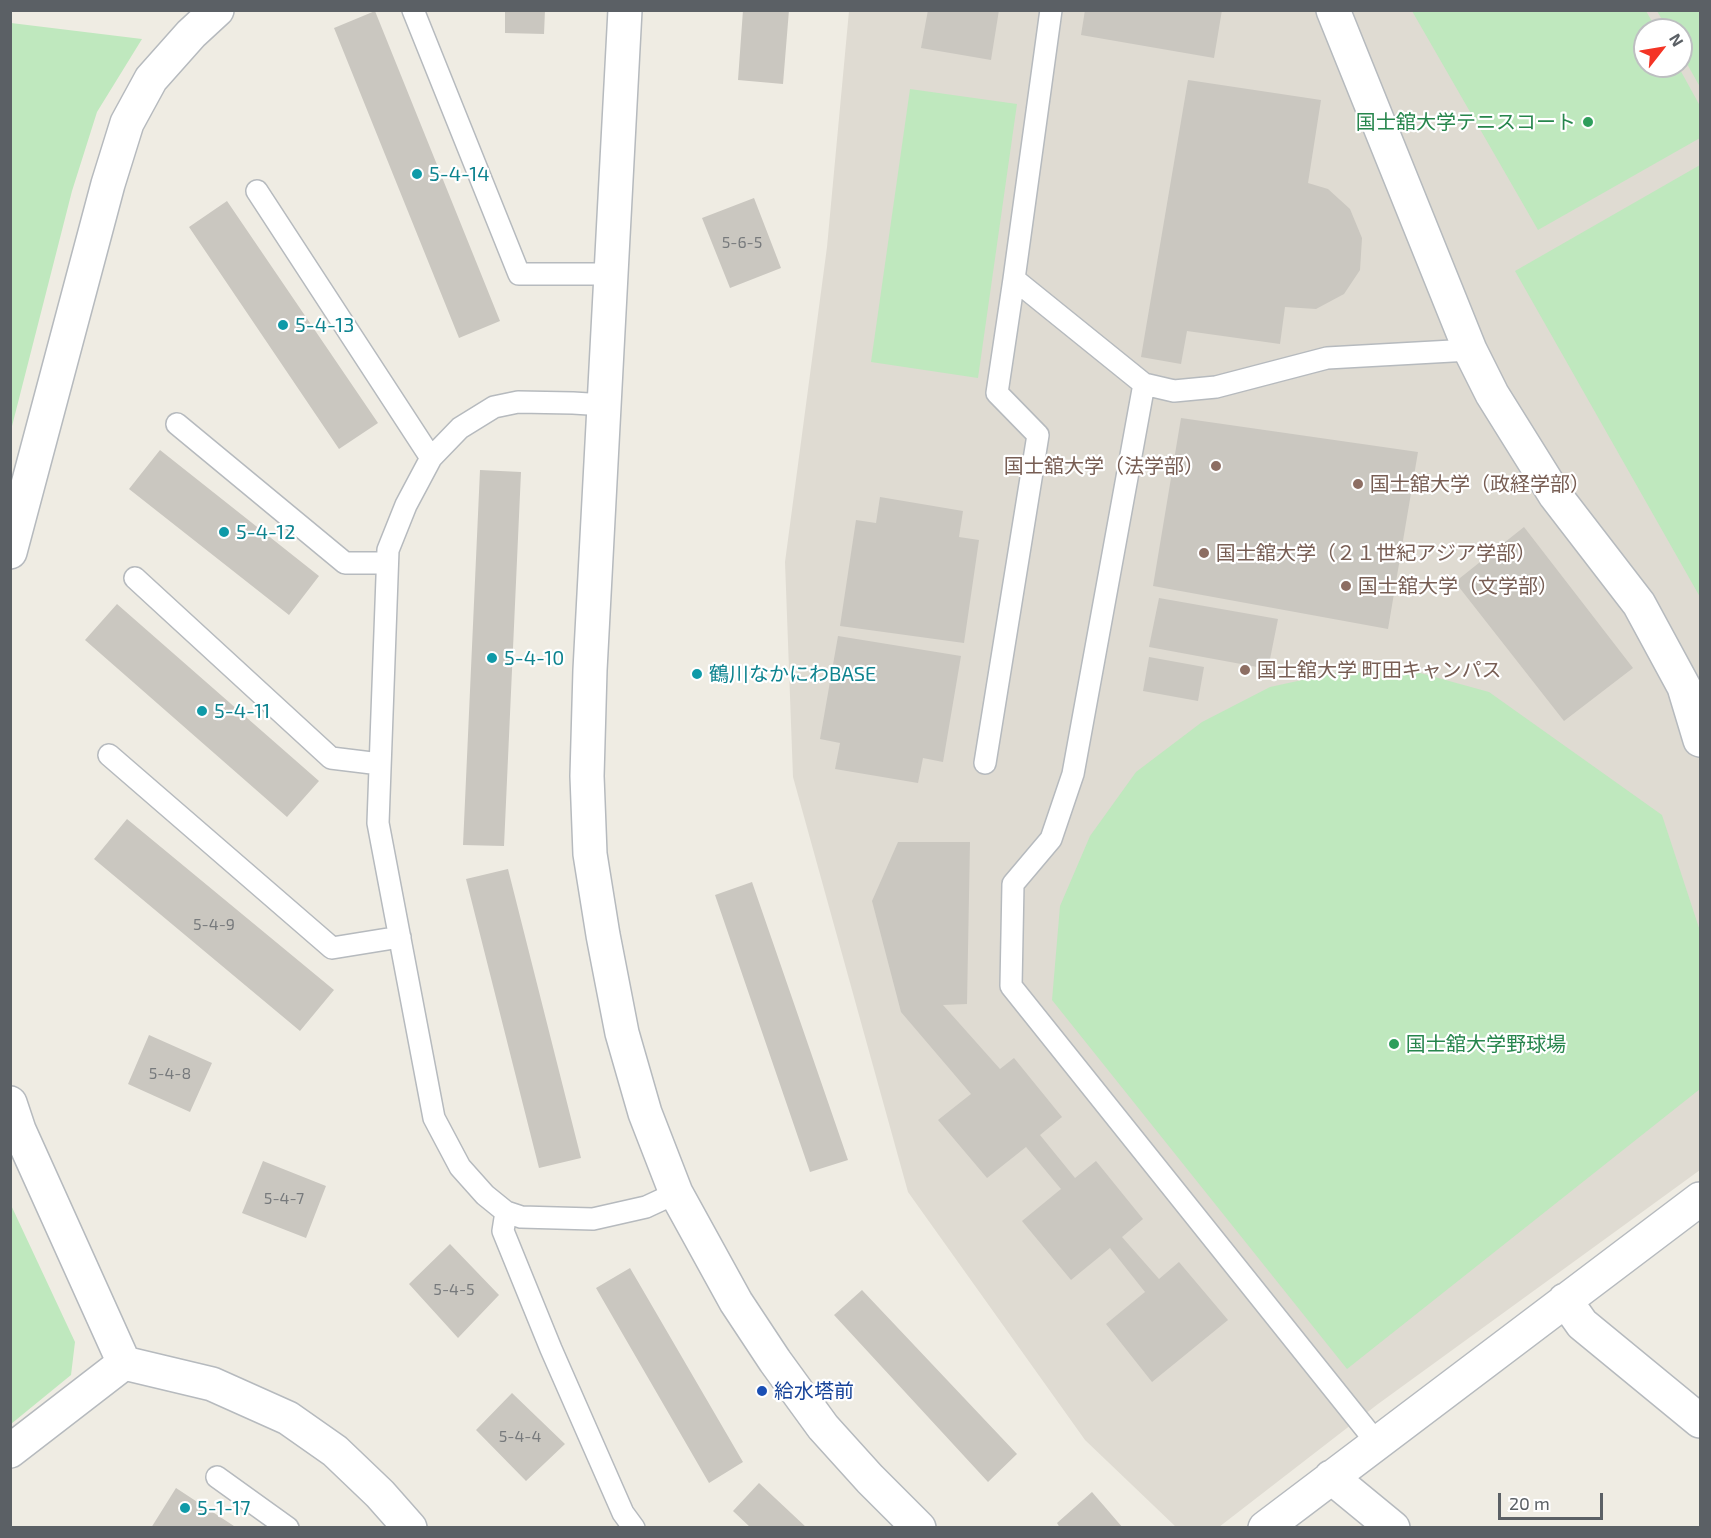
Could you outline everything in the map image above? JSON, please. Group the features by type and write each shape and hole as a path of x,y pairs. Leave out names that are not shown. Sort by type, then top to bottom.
{"street":[{"path":"10,552 105,195 127,123 151,79 191,34 217,10"},
{"path":"626,10 590,670 587,776 590,855 603,935 622,1033 645,1113 676,1192 736,1302 823,1427 870,1479 919,1527"},
{"path":"1333,10 1470,350 1492,394 1555,495 1639,604 1684,687 1701,740"},
{"path":"10,1103 19,1130 124,1363"},
{"path":"1265,1527 1701,1199"},
{"path":"1565,1300 1582,1324 1701,1421"},
{"path":"10,1451 124,1363"},
{"path":"124,1363 212,1384 288,1418 335,1451 380,1494 410,1527"},
{"path":"1331,1477 1393,1527"}],"lane":[{"path":"413,10 519,274 611,274"},
{"path":"985,763 1038,435 997,393 1051,10"},
{"path":"257,191 431,458"},
{"path":"1014,279 1144,384 1174,391 1216,387 1327,358 1470,350"},
{"path":"1144,384 1073,774 1051,839 1013,884 1011,986 1377,1443"},
{"path":"605,405 573,402 518,402 494,407 460,428 431,458 406,505 388,550 378,823 434,1118 460,1167 485,1195 506,1212 521,1217 594,1219 646,1207 676,1192"},
{"path":"177,424 345,563 387,562"},
{"path":"135,578 331,758 380,764"},
{"path":"109,755 332,948 400,937"},
{"path":"506,1212 503,1231 551,1349 623,1513 634,1527"},
{"path":"217,1477 288,1527"}],"shaded area":[{"name":"国士舘大学 町田キャンパス","path":"849,11 1700,11 1700,1170 1378,1404 1219,1527 1176,1527 1085,1440 908,1192 793,777 785,562 827,247"}],"green space":[{"name":"国士舘大学テニスコート","path":"1412,11 1646,11 1650,18 1633,18 1633,78 1685,78 1700,106 1700,138 1538,230"},
{"path":"1657,11 1700,11 1700,87 1693,74 1693,18 1661,18"},
{"path":"11,23 142,39 97,112 72,191 11,430"},
{"path":"910,89 1017,104 978,378 871,362"},
{"path":"1700,165 1700,597 1515,271"},
{"name":"国士舘大学野球場","path":"1413,671 1489,692 1662,815 1700,931 1700,1089 1347,1369 1052,1000 1060,906 1090,836 1136,772 1202,722 1270,687 1334,673"},
{"path":"10,1203 75,1342 71,1375 11,1424"}],"building":[{"path":"505,10 545,10 544,34 505,33"},
{"path":"743,10 789,10 783,84 738,80"},
{"path":"928,10 999,10 991,60 921,48"},
{"path":"1085,10 1222,10 1214,58 1081,35"},
{"name":"5-4-14","path":"375,11 500,321 459,338 334,28"},
{"path":"1188,80 1321,100 1308,183 1328,189 1350,209 1362,238 1360,270 1344,294 1316,309 1285,307 1280,344 1187,331 1181,364 1141,357"},
{"path":"754,198 781,268 730,288 702,218"},
{"name":"5-4-13","path":"227,201 378,423 339,449 189,227"},
{"path":"1181,418 1418,452 1388,629 1153,586"},
{"name":"5-4-12","path":"160,450 319,576 289,615 129,489"},
{"name":"5-4-10","path":"480,470 521,472 504,846 463,845"},
{"path":"880,497 963,511 959,537 979,540 964,643 840,626 856,520 876,523"},
{"path":"1524,527 1633,668 1564,721 1455,582"},
{"path":"1159,598 1278,619 1268,669 1149,647"},
{"name":"5-4-11","path":"117,604 319,781 287,817 85,640"},
{"path":"838,636 961,656 943,762 923,758 918,783 835,769 840,743 820,739"},
{"path":"1149,657 1204,667 1198,701 1143,691"},
{"path":"127,819 334,990 300,1031 94,859"},
{"path":"898,842 970,842 967,1004 943,1005 1000,1069 1014,1058 1062,1117 1040,1135 1075,1178 1096,1161 1143,1219 1122,1237 1159,1279 1179,1262 1228,1320 1152,1382 1106,1324 1145,1292 1110,1248 1071,1280 1022,1221 1061,1189 1026,1147 987,1178 938,1120 971,1094 901,1012 872,901"},
{"path":"508,869 581,1158 539,1168 466,879"},
{"path":"752,882 848,1160 810,1172 715,895"},
{"path":"149,1035 212,1063 190,1112 128,1084"},
{"path":"263,1161 326,1186 306,1238 242,1213"},
{"path":"450,1244 499,1295 458,1338 409,1284"},
{"path":"630,1268 743,1462 709,1483 596,1288"},
{"path":"862,1290 1017,1454 988,1482 834,1315"},
{"path":"512,1393 565,1444 526,1481 476,1430"},
{"path":"759,1483 807,1528 751,1528 733,1511"},
{"name":"5-1-17","path":"176,1488 237,1528 151,1528"},
{"path":"1092,1492 1123,1528 1060,1528 1057,1523"}],"place":[{"name":"国士舘大学テニスコート","path":"1588,122"},
{"name":"5-4-14","path":"417,174"},
{"name":"5-4-13","path":"283,325"},
{"name":"国士舘大学（法学部）","path":"1216,466"},
{"name":"国士舘大学（政経学部）","path":"1358,484"},
{"name":"5-4-12","path":"224,532"},
{"name":"国士舘大学（２１世紀アジア学部）","path":"1204,553"},
{"name":"国士舘大学（文学部）","path":"1346,586"},
{"name":"5-4-10","path":"492,658"},
{"name":"国士舘大学 町田キャンパス","path":"1245,670"},
{"name":"鶴川なかにわBASE","path":"697,674"},
{"name":"5-4-11","path":"202,711"},
{"name":"国士舘大学野球場","path":"1394,1044"},
{"name":"給水塔前","path":"762,1391"},
{"name":"5-1-17","path":"185,1508"}]}
